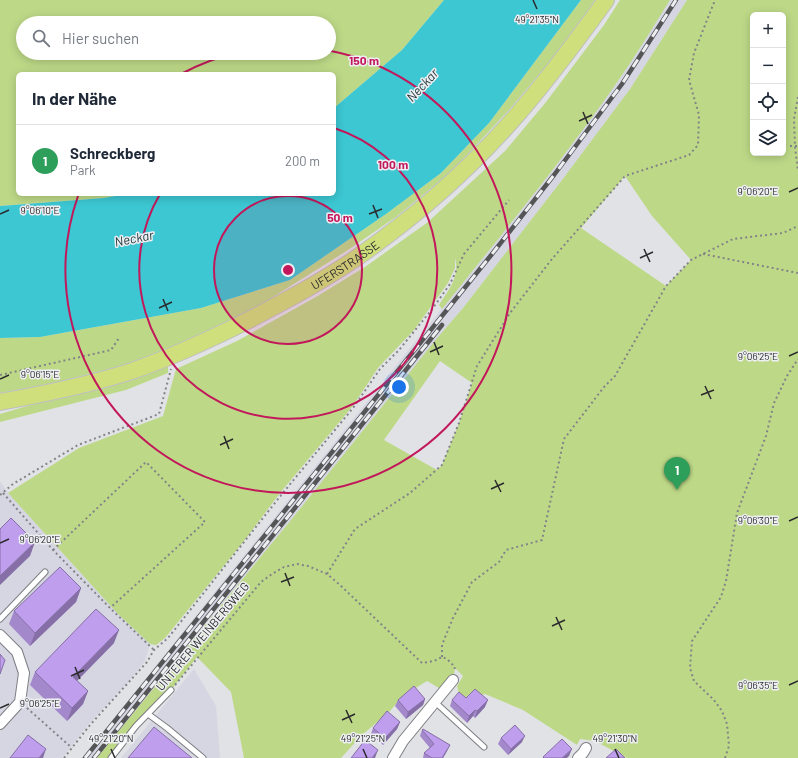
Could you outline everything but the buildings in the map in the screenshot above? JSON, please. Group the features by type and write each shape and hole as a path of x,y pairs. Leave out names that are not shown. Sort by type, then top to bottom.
{"main road":[{"name":"UFERSTRASSE","path":"0,402 83,385 173,356 221,334 294,297 359,256 403,223 461,173 508,125 566,56 606,0"}],"street":[{"path":"0,635 17,652 24,673 20,702 0,724"},
{"path":"393,758 403,741 453,680"},
{"path":"578,758 586,748"}],"lane":[{"path":"0,618 45,572"},
{"name":"UNTERER WEINBERGWEG","path":"111,758 136,726 171,690"},
{"path":"435,702 484,747"},
{"path":"148,714 203,758"}],"path":[{"path":"327,574 355,529 410,493 442,465 459,423 477,366 510,313 552,259 576,234 625,176 689,155 698,145 699,115 689,80 694,53 715,0"},
{"path":"798,97 794,119 798,171"},
{"path":"790,146 796,146"},
{"path":"64,758 90,725 147,662 154,650 168,638 282,494 353,408 380,369 415,331 450,284 464,254 509,200"},
{"path":"453,680 455,667 447,659 442,657 442,645 453,618 472,582 499,562 506,550 542,540 564,439 604,387 615,376 666,286 691,260 732,239 782,233 798,226"},
{"path":"702,254 798,273"},
{"path":"0,375 111,350 119,338"},
{"path":"725,758 729,746 727,724 722,711 714,700 694,681 690,668 692,640 720,597 724,586 737,513 766,436 774,403 787,376 798,358"},
{"path":"0,495 13,484 78,445 159,414 172,366"},
{"path":"53,550 146,462 205,522 110,608"},
{"path":"3,493 53,550 154,650"},
{"name":"UNTERER WEINBERGWEG","path":"171,690 261,582 284,567 297,564 308,566 327,574 340,584 422,663 434,661 442,657"},
{"path":"20,702 72,748"}],"shaded area":[{"path":"670,0 687,0 630,89 463,308 97,758 82,758 551,172 618,81"},
{"path":"0,481 8,493 118,614 150,644 145,661 130,680 89,724 62,758 0,758"},
{"path":"194,669 216,706 220,758 121,758"}],"green space":[{"path":"0,0 444,0 402,50 336,106 336,72 16,72 16,196 115,196 0,206"},
{"path":"581,0 595,0 563,46 509,110 452,171 396,217 348,250 243,316 189,343 121,366 54,383 0,393 0,338 40,337 201,308 290,280 386,214 441,173 489,123"},
{"path":"620,0 670,0 625,71 576,139 442,309 439,305 453,283 455,277 456,265 455,258 455,268 448,283 414,330 378,368 352,407 280,493 244,541 165,638 156,645 150,644 118,614 8,493 79,448 163,416 176,369 237,341 316,297 365,267 428,222 505,151 546,102 604,25"},
{"path":"687,0 798,0 798,758 627,758 595,741 580,739 577,745 523,710 485,694 478,696 473,691 464,699 459,694 457,686 463,676 455,668 453,680 444,691 427,681 403,696 390,711 361,736 341,758 244,758 231,692 197,657 171,690 111,758 97,758 463,308 630,89","holes":["625,176 652,216 691,260 666,286 581,228","440,361 472,383 459,423 442,465 437,470 384,440"]},
{"path":"168,366 168,373 126,390 0,422 0,414 34,404 102,389 146,375"}],"water":[{"name":"Neckar","path":"444,0 581,0 489,123 441,173 386,214 290,280 201,308 40,337 0,338 0,206 115,196 336,196 336,106 402,50"}],"railway":[{"path":"85,758 492,254 554,175 622,84 676,0"},
{"path":"94,758 442,325"}],"place":[{"name":"Schreckberg","path":"677,490"}]}
